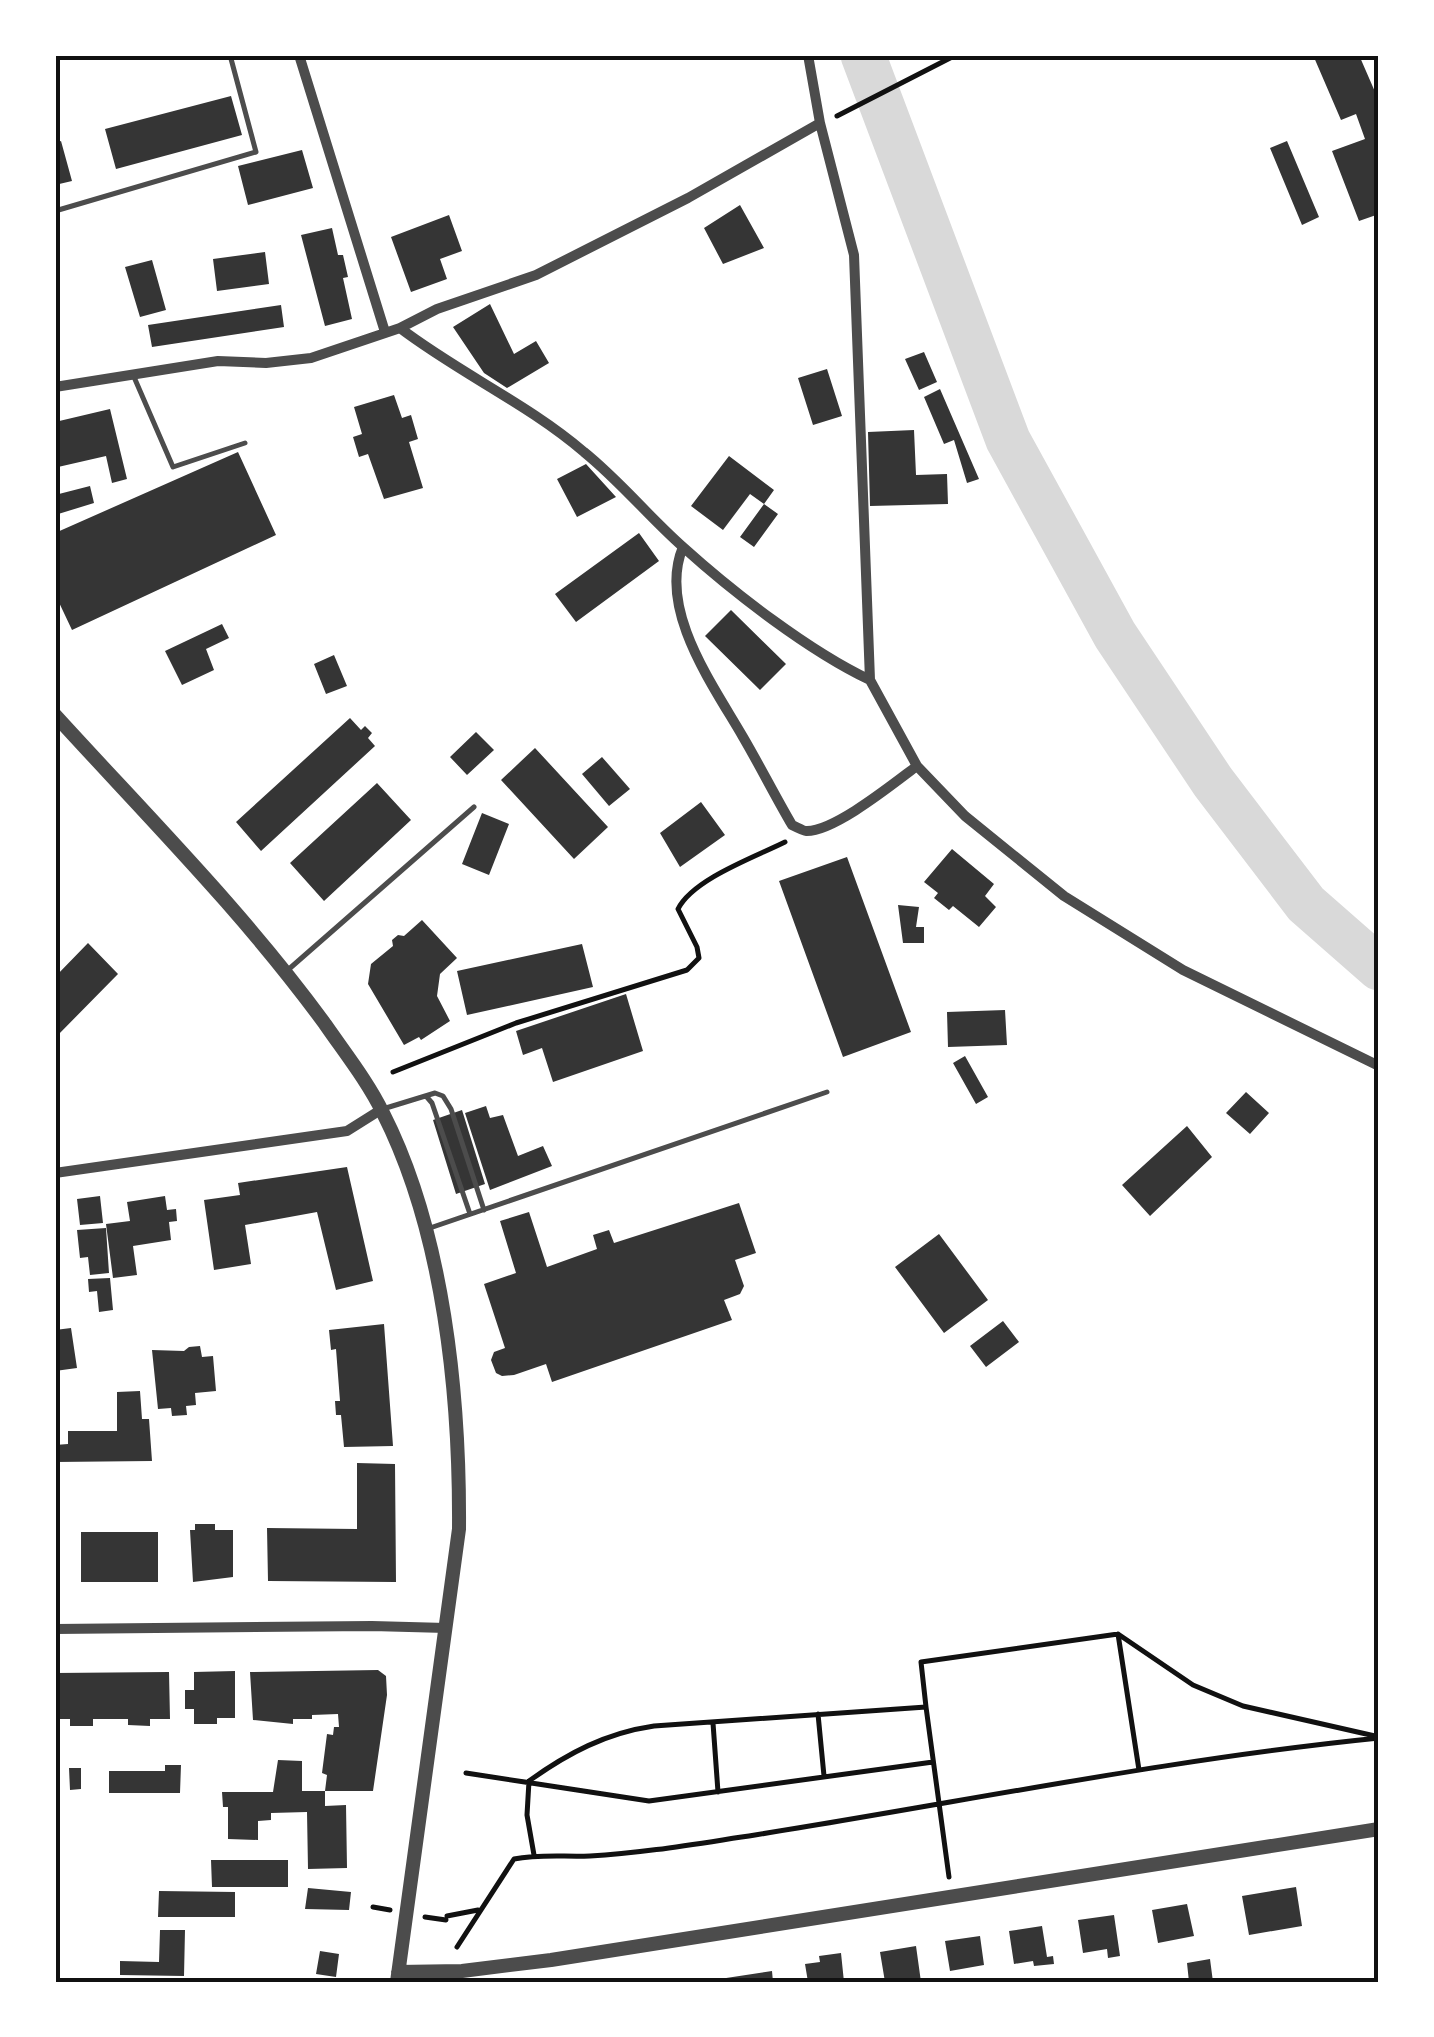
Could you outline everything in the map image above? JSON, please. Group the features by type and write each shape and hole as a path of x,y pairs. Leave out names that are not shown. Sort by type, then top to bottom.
{"street":[{"path":"298,55 385,332"},
{"path":"808,55 854,256 870,680 917,766 966,816 1064,896 1134,942 1379,1066"},
{"path":"55,387 218,362 266,363 311,358 400,328 437,310 536,275 688,198 826,121"},
{"path":"400,328 580,448 628,490 682,547 735,590 837,664 870,680"},
{"path":"682,547 676,563 677,588 695,654 792,825 806,831 826,826 864,805 917,766"},
{"path":"55,715 286,972 382,1109 410,1174 441,1302 455,1400 459,1528 397,1977 552,1960 1379,1829"},
{"path":"55,1174 347,1131 382,1109"},
{"path":"55,1629 446,1628"}],"lane":[{"path":"55,212 256,152 230,55"},
{"path":"134,377 173,466 245,443"},
{"path":"286,972 474,806"},
{"path":"382,1109 435,1092 448,1102 484,1210"},
{"path":"424,1230 827,1092"},
{"path":"424,1095 432,1103 470,1214"}],"path":[{"path":"826,121 956,55"},
{"path":"393,1072 516,1023 687,970 698,958 697,947 678,909 683,898 698,886 806,831"},
{"path":"1118,1634 1139,1770"},
{"path":"953,1896 921,1662 1118,1634 1194,1685 1242,1706 1379,1738"},
{"path":"529,1781 567,1754 629,1730 926,1706"},
{"path":"818,1714 824,1777"},
{"path":"713,1723 718,1792"},
{"path":"458,1947 514,1859 609,1854 939,1806 1139,1770 1379,1738"},
{"path":"466,1773 649,1800 932,1762"},
{"path":"529,1781 527,1815 534,1855"},
{"path":"447,1916 479,1910"}],"building":[{"path":"1313,55 1359,55 1379,101 1379,214 1359,221 1332,151 1365,139 1356,114 1341,120"},
{"path":"231,96 242,135 116,169 105,129"},
{"path":"61,141 72,181 55,185 55,143"},
{"path":"1287,141 1319,217 1302,225 1270,148"},
{"path":"302,150 313,188 248,205 238,166"},
{"path":"740,205 764,248 723,264 704,228"},
{"path":"449,215 462,251 440,259 447,279 411,292 391,237"},
{"path":"332,228 348,277 343,278 352,319 325,326 301,235"},
{"path":"265,252 269,284 217,291 213,259"},
{"path":"152,260 166,310 140,317 125,267"},
{"path":"490,304 514,354 536,341 549,363 507,388 484,373 453,327"},
{"path":"281,305 284,327 152,347 148,325"},
{"path":"924,352 937,382 919,390 905,359"},
{"path":"827,369 842,416 813,425 798,378"},
{"path":"940,389 979,479 967,483 954,440 944,444 924,397"},
{"path":"394,395 402,418 411,415 418,439 409,442 423,488 384,499 368,454 359,457 353,437 362,434 354,407"},
{"path":"110,409 127,479 112,483 106,456 58,467 55,422"},
{"path":"914,430 916,475 947,474 948,504 870,506 868,432"},
{"path":"238,452 276,535 72,630 55,594 55,533"},
{"path":"729,456 774,490 764,504 750,494 723,530 691,506"},
{"path":"586,464 616,497 577,517 557,479"},
{"path":"90,486 94,503 55,515 55,495"},
{"path":"764,504 778,514 754,547 740,537"},
{"path":"639,533 659,561 576,622 555,594"},
{"path":"731,610 786,664 760,690 705,636"},
{"path":"222,624 229,638 206,649 214,670 182,685 165,651"},
{"path":"334,655 347,686 326,694 314,664"},
{"path":"350,718 361,730 365,726 372,733 368,738 375,746 261,851 236,822"},
{"path":"476,732 494,750 467,775 450,757"},
{"path":"535,748 608,827 574,859 501,780"},
{"path":"602,757 630,789 609,806 582,774"},
{"path":"377,783 411,820 324,901 290,863"},
{"path":"701,802 725,835 680,867 660,833"},
{"path":"482,813 509,824 489,875 462,864"},
{"path":"952,849 994,884 985,896 996,907 979,927 953,906 949,910 934,898 938,893 924,882"},
{"path":"847,857 911,1032 843,1057 779,881"},
{"path":"898,905 919,907 916,927 924,927 924,943 903,943"},
{"path":"422,920 457,958 440,974 437,996 450,1021 421,1040 419,1037 404,1045 368,984 371,964 393,946 392,940 404,936"},
{"path":"88,943 118,974 55,1038 55,977"},
{"path":"582,944 593,987 467,1015 457,971"},
{"path":"626,994 643,1051 553,1082 542,1048 523,1055 516,1031"},
{"path":"1005,1010 1007,1045 948,1047 947,1012"},
{"path":"965,1056 988,1097 976,1104 953,1063"},
{"path":"1246,1092 1269,1113 1250,1134 1226,1113"},
{"path":"486,1106 490,1118 503,1115 518,1156 543,1146 552,1166 490,1190 465,1113"},
{"path":"462,1110 485,1184 456,1194 433,1120"},
{"path":"1187,1126 1212,1157 1150,1216 1122,1185"},
{"path":"347,1167 373,1281 336,1290 317,1212 245,1225 251,1264 214,1270 204,1200 240,1195 238,1183"},
{"path":"100,1196 103,1223 80,1225 77,1199"},
{"path":"165,1196 167,1210 176,1209 177,1221 169,1222 171,1240 133,1246 137,1275 113,1278 106,1224 130,1221 127,1202"},
{"path":"739,1203 756,1253 735,1260 744,1286 740,1294 724,1300 732,1320 552,1382 546,1364 514,1375 496,1373 491,1360 494,1352 505,1348 484,1284 516,1273 500,1221 529,1212 547,1267 597,1249 593,1235 609,1230 614,1243"},
{"path":"106,1228 109,1273 90,1275 88,1257 80,1258 77,1230"},
{"path":"939,1234 988,1300 944,1333 895,1267"},
{"path":"110,1278 113,1310 99,1312 97,1291 89,1292 88,1279"},
{"path":"1003,1321 1019,1342 986,1367 970,1346"},
{"path":"384,1324 393,1446 344,1447 341,1415 336,1415 335,1401 340,1401 336,1349 331,1350 329,1330"},
{"path":"71,1328 77,1368 55,1371 55,1330"},
{"path":"200,1346 202,1357 213,1356 216,1391 195,1393 196,1405 186,1406 187,1415 172,1416 171,1408 158,1409 152,1350 184,1351"},
{"path":"140,1391 142,1419 149,1419 152,1461 55,1462 55,1445 68,1444 68,1431 117,1431 117,1392"},
{"path":"357,1463 395,1464 396,1582 268,1581 267,1528 357,1529"},
{"path":"195,1524 215,1524 215,1530 233,1530 233,1577 193,1582 190,1530 195,1530"},
{"path":"81,1532 158,1532 158,1582 81,1582"},
{"path":"378,1670 386,1676 387,1695 373,1791 325,1791 327,1775 322,1773 327,1734 333,1735 334,1727 339,1727 338,1714 293,1719 293,1724 253,1720 250,1672"},
{"path":"235,1671 235,1718 217,1718 217,1724 194,1724 194,1709 185,1709 185,1690 194,1690 194,1672"},
{"path":"169,1672 170,1719 150,1719 150,1726 128,1725 128,1719 93,1719 93,1726 70,1726 70,1719 55,1719 55,1673"},
{"path":"278,1760 302,1761 302,1791 325,1791 325,1806 346,1805 347,1868 308,1869 307,1812 271,1813 271,1820 258,1821 258,1840 228,1839 228,1807 223,1807 222,1792 273,1792"},
{"path":"165,1765 181,1765 180,1793 109,1793 109,1771 165,1771"},
{"path":"69,1768 81,1768 81,1789 70,1790"},
{"path":"211,1860 288,1860 288,1887 212,1887"},
{"path":"1296,1887 1302,1926 1249,1935 1242,1896"},
{"path":"308,1888 351,1892 349,1910 305,1909"},
{"path":"159,1891 235,1892 235,1917 158,1917"},
{"path":"1187,1904 1194,1936 1158,1943 1152,1910"},
{"path":"1114,1915 1120,1956 1108,1958 1107,1949 1083,1953 1078,1920"},
{"path":"1042,1926 1047,1957 1053,1956 1054,1964 1014,1964 1009,1931"},
{"path":"160,1930 185,1930 184,1976 120,1975 120,1961 159,1962"},
{"path":"980,1936 984,1965 950,1971 945,1941"},
{"path":"916,1946 921,1982 885,1982 880,1952"},
{"path":"320,1951 339,1954 336,1977 316,1974"},
{"path":"841,1953 844,1982 808,1982 805,1964 820,1962 819,1956"},
{"path":"1210,1959 1213,1982 1189,1982 1187,1963"},
{"path":"772,1971 773,1982 713,1982 713,1980"}],"waterway":[{"path":"863,55 1008,440 1115,635 1213,782 1306,904 1379,968"}]}
